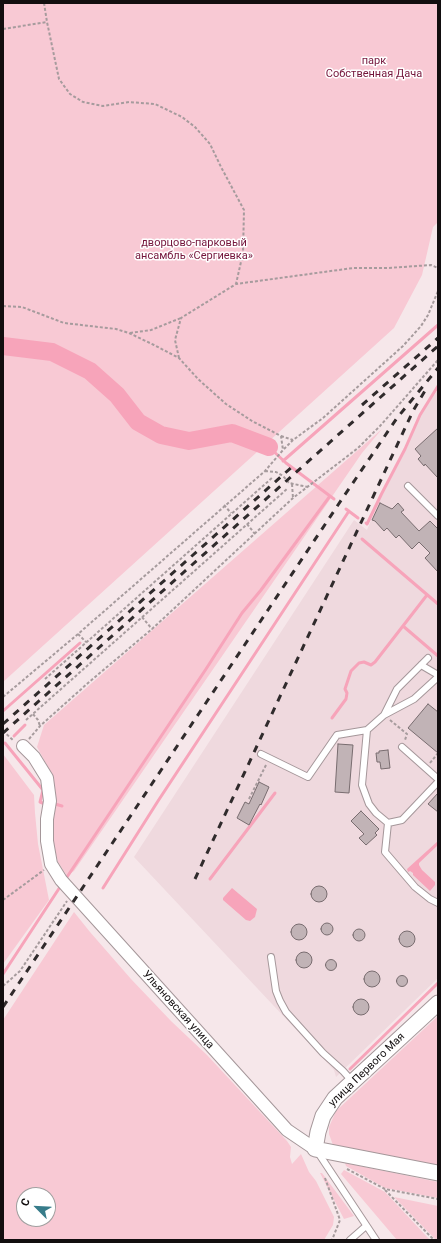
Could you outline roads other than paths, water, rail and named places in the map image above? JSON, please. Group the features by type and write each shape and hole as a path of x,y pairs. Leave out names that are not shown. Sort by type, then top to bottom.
{"street":[{"name":"Ульяновская улица","path":"23,746 34,757 47,778 50,801 47,819 47,841 51,864 61,880 287,1130 315,1149 438,1173"},
{"name":"улица Первого Мая","path":"315,1149 322,1116 335,1098 438,1003"}],"lane":[{"path":"408,486 438,516"},
{"path":"384,715 397,689 428,658"},
{"path":"261,754 308,777 337,735 367,730 384,715 414,699 438,676 421,665"},
{"path":"367,730 362,785 369,804 376,813 388,823"},
{"path":"388,823 402,820 438,781 426,768 402,747"},
{"path":"388,823 385,852 415,887 430,899 438,903"},
{"path":"271,957 276,991 286,1012 352,1081"},
{"path":"315,1149 376,1240"},
{"path":"350,1240 366,1226"}],"waterway":[{"path":"283,461 438,325"},
{"path":"3,346 52,352 90,371 117,395 138,422 161,435 189,441 232,433 269,447"},
{"path":"366,523 367,524 405,449 420,415 438,386"},
{"path":"269,447 286,463 334,499"},
{"path":"65,880 242,613 261,590 330,496"},
{"path":"346,509 358,518"},
{"path":"103,888 158,801 349,511"},
{"path":"362,539 438,604"},
{"path":"332,718 346,699 347,693 345,689 351,671 359,663 364,662 371,665 375,662 427,595"},
{"path":"403,626 438,656"},
{"path":"3,711 80,643"},
{"path":"14,736 25,725"},
{"path":"5,743 43,790 40,802 45,804"},
{"path":"210,879 275,793"},
{"path":"55,804 62,806"},
{"path":"3,974 60,887"},
{"path":"350,1069 438,983"}],"railway":[{"path":"362,405 438,338"},
{"path":"3,733 438,346"},
{"path":"3,1007 397,418 438,368"},
{"path":"195,879 413,411 426,389"},
{"path":"3,724 293,466"}],"park label":[{"name":"парк Собственная Дача","path":"374,67"},
{"name":"дворцово-парковый ансамбль «Сергиевка»","path":"194,249"}]}
